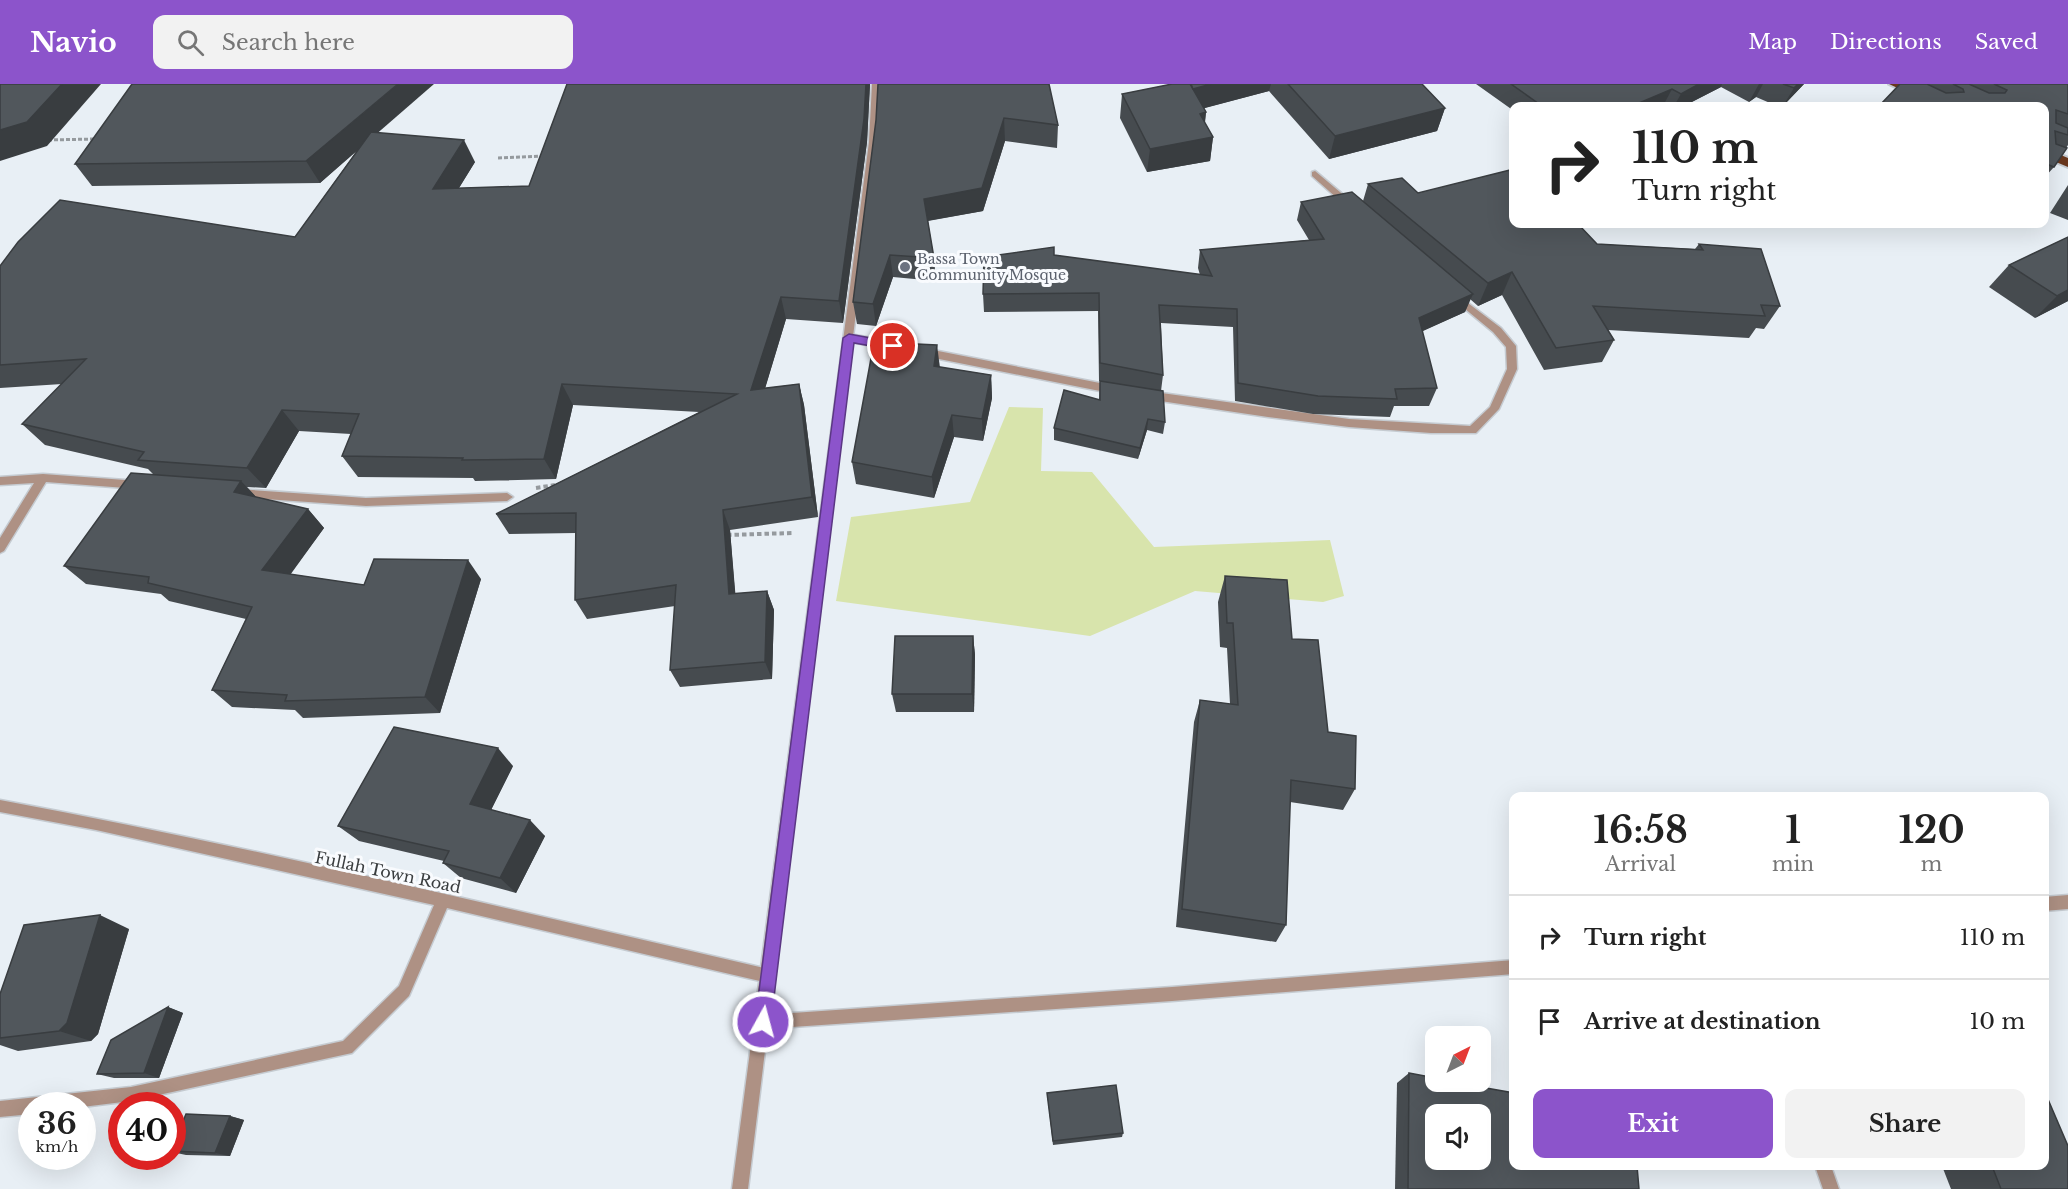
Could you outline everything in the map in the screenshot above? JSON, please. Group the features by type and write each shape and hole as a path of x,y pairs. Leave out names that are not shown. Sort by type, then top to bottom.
{"highway":[{"path":"1895,84 1935,102"},
{"path":"2049,154 2068,163"}],"street":[{"path":"740,1189 849,338 873,142 876,84"},
{"path":"1315,174 1358,212"},
{"path":"1138,393 1312,422 1430,430 1472,430 1494,409 1512,369 1511,346 1497,330 1445,288"},
{"path":"849,338 1126,392"},
{"path":"0,481 43,478 151,486"},
{"path":"0,548 43,478"},
{"path":"223,492 366,502 507,497"},
{"name":"Fullah Town Road","path":"0,806 96,824 443,900 768,976"},
{"path":"96,1098 131,1094 347,1048 404,991 443,900"},
{"path":"2049,904 2068,902"},
{"path":"763,1022 1172,994 1509,967"},
{"path":"0,1109 18,1107"},
{"path":"1824,1170 1831,1189"}],"path":[{"path":"41,140 99,139"},
{"path":"498,158 556,156"},
{"path":"507,497 540,487 561,485"},
{"path":"717,535 825,531"}],"green space":[{"path":"1009,407 1043,408 1041,471 1092,472 1154,547 1330,540 1344,596 1323,602 1195,591 1090,636 836,601 851,517 970,502"}],"building":[{"path":"0,84 62,84 27,122 0,130"},
{"path":"132,84 398,84 306,161 75,164"},
{"path":"567,84 866,84 864,119 839,301 781,297 751,390 799,384 812,497 723,510 729,594 767,591 765,662 670,670 676,585 575,600 576,513 496,514 737,394 562,384 544,459 462,460 463,458 342,456 359,414 282,410 247,468 138,460 144,452 22,424 86,359 0,365 0,266 18,242 60,200 295,237 371,132 464,140 433,189 529,186"},
{"path":"878,84 1049,84 1058,125 1004,118 982,188 924,199 934,258 890,255 873,304 853,302 876,120"},
{"path":"1172,84 1190,84 1206,112 1200,114 1213,137 1150,149 1122,94"},
{"path":"1191,84 1211,84 1193,89"},
{"path":"1288,84 1422,84 1445,108 1335,136"},
{"path":"1511,84 1699,84 1681,94 1672,89 1641,102 1536,102"},
{"path":"1783,84 1798,84 1794,88"},
{"path":"1900,84 1927,84 1946,93 1964,92 1963,89 1953,84 1969,84 1989,93 2005,93 2007,90 1994,84 2068,84 2068,114 2056,110 2056,123 2068,128 2068,135 2055,131 2056,144 2067,148 2054,167 2049,165 2049,102 1883,102"},
{"path":"1509,170 1509,228 1582,228 1597,244 1703,250 1699,244 1761,249 1780,306 1761,305 1765,316 1593,306 1614,340 1556,348 1512,272 1488,283 1368,184 1402,178 1418,193"},
{"path":"1352,192 1473,294 1419,318 1437,388 1395,389 1397,399 1318,396 1238,383 1237,309 1159,305 1163,375 1100,363 1099,293 983,294 984,257 1054,247 1054,255 1212,276 1200,250 1324,239 1301,202"},
{"path":"2068,237 2068,290 2057,296 2009,265"},
{"path":"874,342 937,345 934,366 991,375 982,419 952,415 932,477 852,462"},
{"path":"1100,381 1163,391 1165,422 1148,419 1140,448 1054,428 1064,390 1100,400"},
{"path":"131,473 241,481 234,492 308,509 262,570 364,585 374,559 468,560 425,697 285,701 287,695 212,690 252,607 148,583 149,577 64,566"},
{"path":"1225,576 1287,580 1292,639 1318,640 1328,732 1356,736 1355,789 1291,780 1286,925 1182,909 1200,700 1238,705 1233,623 1227,623"},
{"path":"895,636 973,636 972,694 892,694"},
{"path":"394,727 498,748 470,804 530,820 500,878 443,863 449,851 338,826"},
{"path":"100,915 67,1023 59,1031 0,1038 0,994 24,925"},
{"path":"168,1007 144,1073 97,1074 111,1040"},
{"path":"1409,1073 1425,1076 1425,1092 1491,1092 1491,1089 1509,1092 1509,1170 1637,1170 1639,1189 1408,1189"},
{"path":"1116,1085 1123,1133 1053,1141 1047,1093"},
{"path":"2049,1102 2068,1146 2068,1189 2001,1189 1994,1170 2049,1170"},
{"path":"186,1114 230,1116 215,1153 186,1152"}],"place":[{"name":"Bassa Town Community Mosque","path":"905,267"}],"route":[{"path":"763,1022 849,338 893,346"}]}
